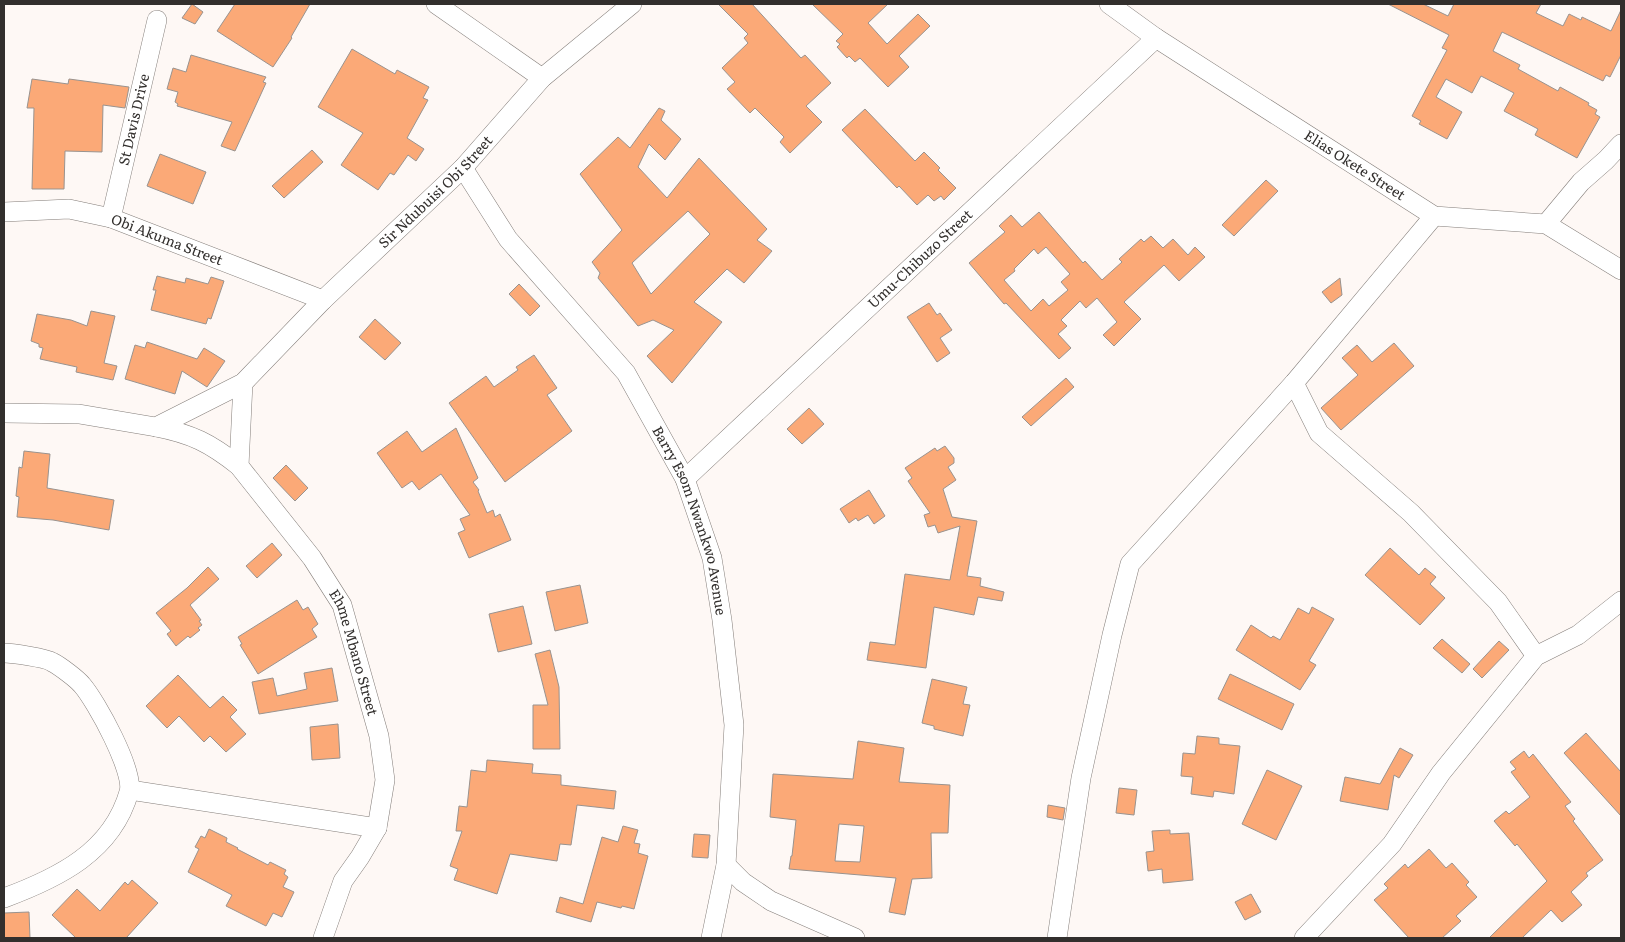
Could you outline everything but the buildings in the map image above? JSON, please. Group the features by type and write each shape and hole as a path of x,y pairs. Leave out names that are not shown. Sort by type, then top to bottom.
{"street":[{"path":"436,4 542,78"},
{"name":"Sir Ndubuisi Obi Street","path":"156,427 243,383 323,300 463,168 542,78 632,4"},
{"name":"Elias Okete Street","path":"1109,4 1156,38 1434,216 1546,224 1621,270"},
{"name":"St Davis Drive","path":"110,218 157,20"},
{"name":"Umu-Chibuzo Street","path":"685,479 1156,38"},
{"path":"1546,224 1581,182 1621,144"},
{"name":"Barry Esom Nwankwo Avenue","path":"463,168 508,239 626,373 685,479 712,558 722,620 734,725 726,865 711,938"},
{"name":"Obi Akuma Street","path":"4,212 69,209 110,218 323,300"},
{"path":"1057,938 1081,778 1112,634 1130,564 1294,383 1434,216"},
{"path":"239,466 243,383"},
{"path":"1294,383 1319,433 1411,513 1498,602 1536,656"},
{"name":"Ehme Mbano Street","path":"4,413 79,414 177,431 199,439 220,451 239,466 312,558 342,606 379,736 385,780 377,828 343,881 323,938"},
{"path":"1304,938 1392,844 1441,773 1536,656 1578,635 1621,601"},
{"path":"4,654 51,661 82,685 103,716 123,759 130,790 120,815 108,836 92,852 32,888 4,898"},
{"path":"130,790 377,828"},
{"path":"726,865 743,882 771,901 856,938"}]}
